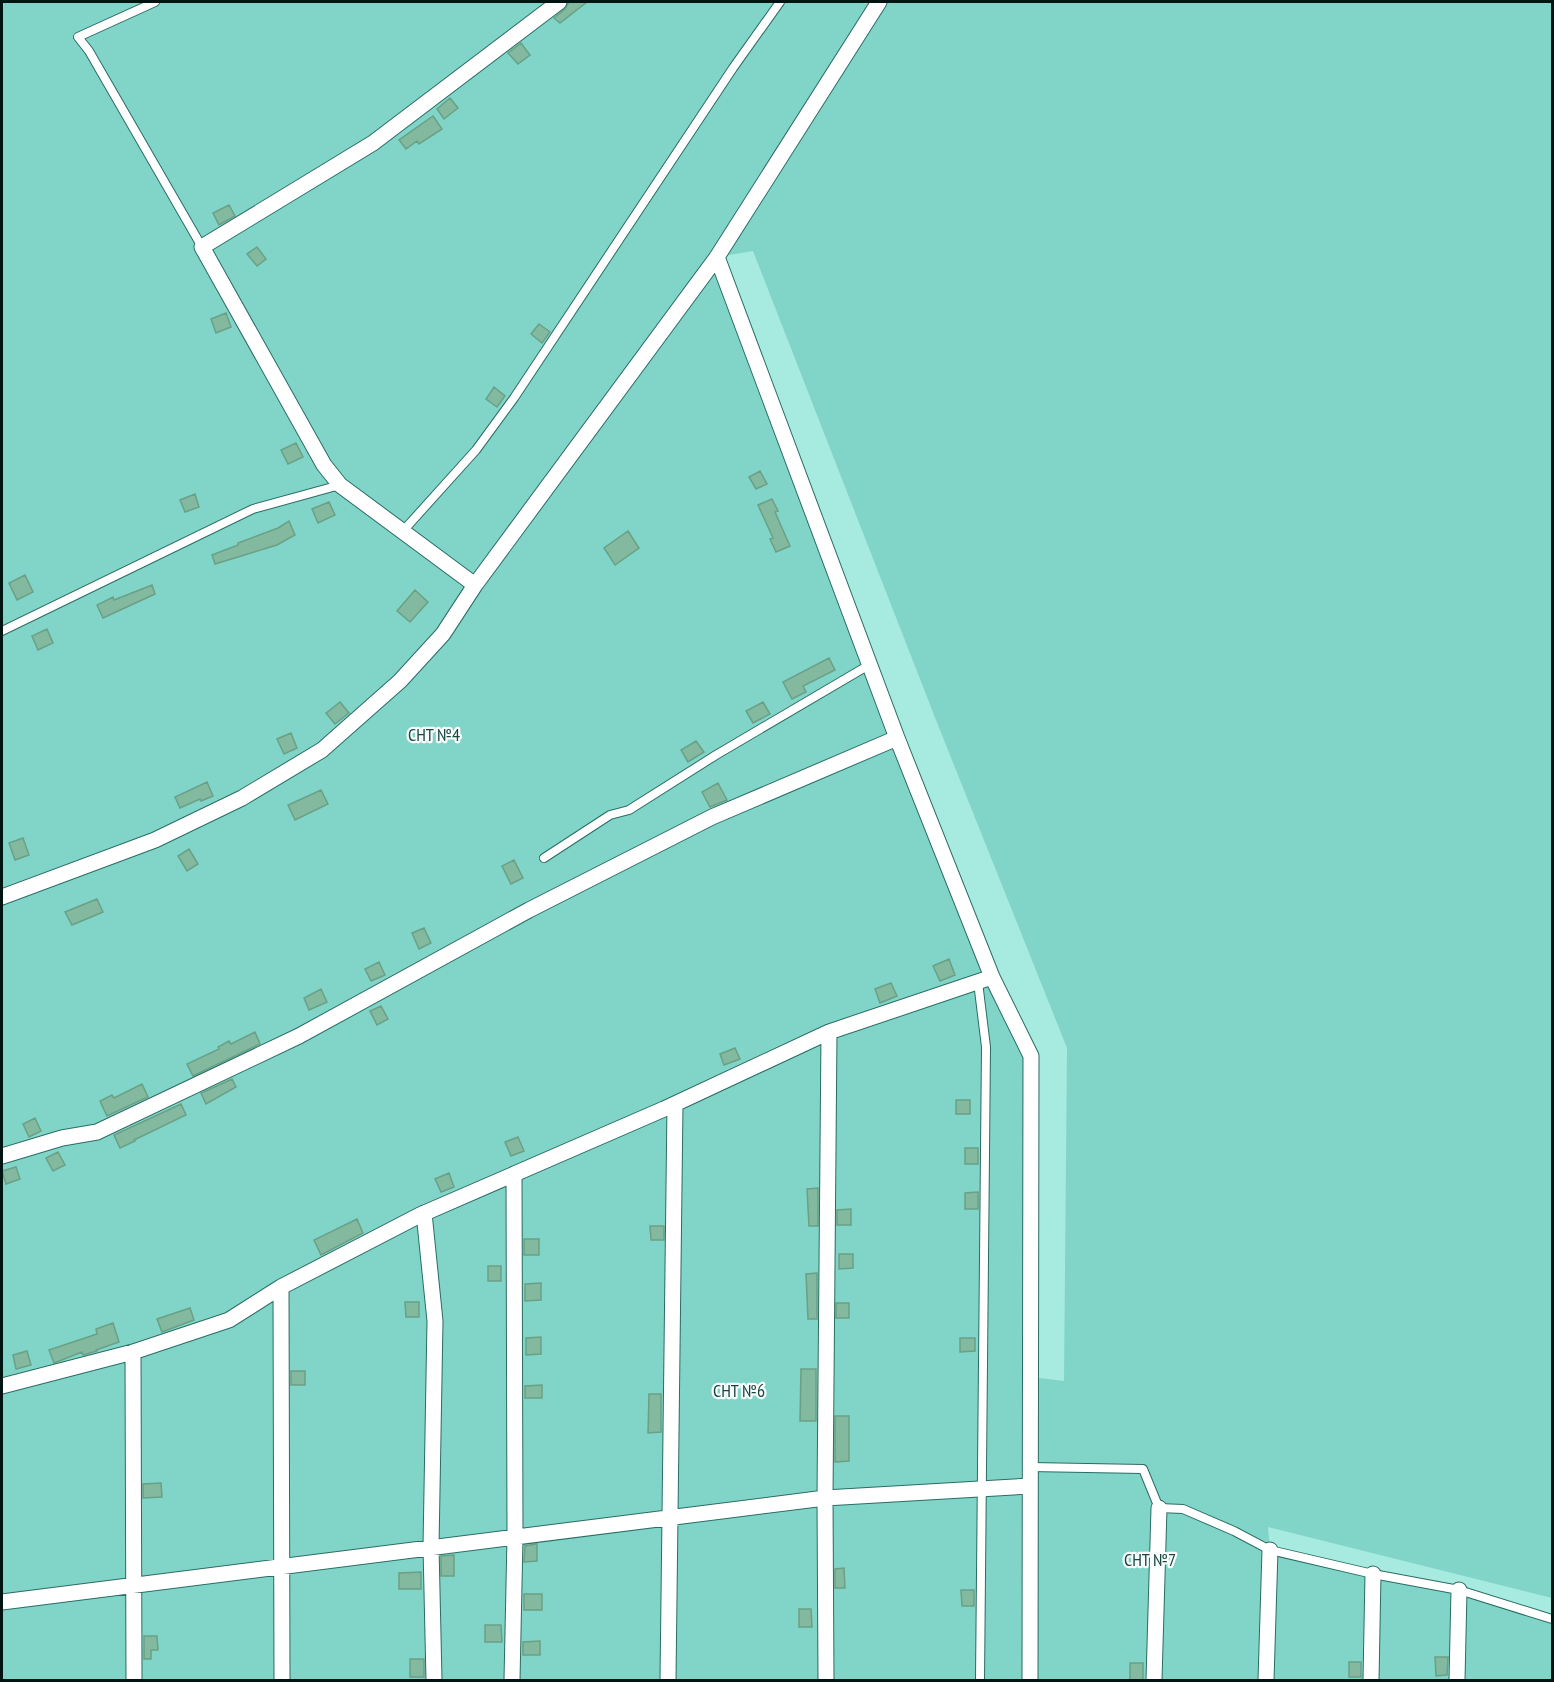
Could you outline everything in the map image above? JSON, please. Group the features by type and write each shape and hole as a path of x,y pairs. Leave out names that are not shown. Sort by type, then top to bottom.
{"street":[{"path":"476,585 340,485 324,465 202,247 373,142 559,2"},
{"path":"2,897 155,840 242,798 322,750 407,673 443,634 476,585 717,257 879,2"},
{"path":"717,257 985,980 1031,1056 1030,1680"},
{"path":"2,1156 62,1138 97,1132 299,1036 529,910 712,817 897,738"},
{"path":"2,1386 133,1352 229,1320 281,1287 424,1213 675,1104 829,1032 985,980"},
{"path":"826,1680 825,1498 829,1032"},
{"path":"668,1680 675,1104"},
{"path":"512,1680 515,1537 514,1174"},
{"path":"424,1213 435,1320 431,1547 434,1680"},
{"path":"281,1287 282,1680"},
{"path":"133,1352 134,1680"},
{"path":"2,1602 825,1498 1030,1486"},
{"path":"1154,1680 1159,1508"},
{"path":"1266,1680 1270,1550"},
{"path":"1371,1680 1373,1574"},
{"path":"1457,1680 1459,1590"}],"lane":[{"path":"155,2 78,37 95,61 202,247"},
{"path":"403,531 476,450 514,398 733,68 780,2"},
{"path":"2,631 253,509 340,485"},
{"path":"544,858 610,815 629,810 716,755 869,665"},
{"path":"981,1680 985,980"},
{"path":"1030,1467 1143,1469 1159,1508 1183,1509 1234,1531 1270,1550 1373,1574 1459,1590 1552,1619"}],"green space":[{"path":"2,2 1552,2 1552,1598 1268,1527 1270,1550 1459,1590 1552,1619 1552,1680 2,1680","holes":["753,251 1067,1048 1064,1381 1031,1377 1031,1056 992,977 717,257"]}],"building":[{"path":"569,2 587,2 560,23 554,18 565,9"},
{"path":"521,43 530,55 518,64 508,53"},
{"path":"450,98 458,108 444,119 437,109"},
{"path":"433,116 442,129 419,144 417,141 406,149 399,140"},
{"path":"229,205 235,216 219,225 213,213"},
{"path":"257,247 266,259 257,266 247,254"},
{"path":"226,313 231,327 216,333 211,319"},
{"path":"539,324 550,332 542,343 531,334"},
{"path":"494,387 505,396 497,407 486,399"},
{"path":"296,443 303,457 288,464 281,450"},
{"path":"760,471 767,484 756,489 749,477"},
{"path":"195,494 199,507 185,512 180,500"},
{"path":"772,499 778,511 775,512 790,546 776,552 770,539 773,538 758,505"},
{"path":"329,502 335,515 318,523 312,509"},
{"path":"289,521 295,535 277,545 215,564 212,555 278,528"},
{"path":"628,531 639,548 615,565 604,548"},
{"path":"25,575 33,592 17,600 9,583"},
{"path":"152,585 155,594 103,618 97,605 113,597 114,600"},
{"path":"415,590 428,602 410,622 397,611"},
{"path":"47,629 53,643 38,650 32,636"},
{"path":"829,658 835,670 803,686 806,692 792,699 783,682"},
{"path":"340,702 349,713 335,724 326,713"},
{"path":"763,702 770,714 753,723 746,711"},
{"path":"291,733 297,748 284,754 277,739"},
{"path":"696,741 704,752 688,762 681,750"},
{"path":"207,782 213,796 180,808 175,797"},
{"path":"718,783 727,800 710,807 702,792"},
{"path":"321,790 328,804 295,820 288,805"},
{"path":"23,838 29,855 15,860 9,843"},
{"path":"189,849 198,864 187,871 178,856"},
{"path":"514,860 523,878 511,884 502,866"},
{"path":"97,899 103,912 72,925 65,912"},
{"path":"424,928 431,943 419,949 412,933"},
{"path":"949,959 955,975 940,981 933,966"},
{"path":"379,962 385,975 371,981 365,969"},
{"path":"891,983 897,996 880,1003 875,989"},
{"path":"321,989 327,1002 309,1010 304,998"},
{"path":"381,1006 388,1019 377,1025 370,1011"},
{"path":"255,1032 260,1044 193,1076 187,1064 219,1049 218,1047 229,1041 231,1044"},
{"path":"735,1048 740,1059 724,1065 720,1054"},
{"path":"232,1079 236,1087 206,1104 201,1093"},
{"path":"142,1084 148,1097 107,1116 100,1101 112,1095 114,1098"},
{"path":"956,1100 970,1100 970,1114 956,1114"},
{"path":"181,1104 186,1115 120,1148 114,1135"},
{"path":"35,1118 41,1131 29,1137 23,1124"},
{"path":"518,1137 524,1151 511,1156 505,1142"},
{"path":"965,1148 978,1148 978,1164 965,1164"},
{"path":"58,1152 65,1165 53,1171 46,1158"},
{"path":"16,1167 20,1179 6,1184 2,1171"},
{"path":"449,1173 454,1187 441,1192 435,1179"},
{"path":"818,1188 818,1226 809,1226 807,1189"},
{"path":"978,1192 978,1209 965,1209 965,1193"},
{"path":"851,1209 851,1225 837,1225 837,1210"},
{"path":"357,1219 363,1233 321,1255 314,1240"},
{"path":"650,1226 664,1226 664,1240 651,1240"},
{"path":"524,1239 539,1239 539,1255 524,1255"},
{"path":"839,1254 853,1254 853,1268 839,1269"},
{"path":"488,1266 501,1266 501,1281 488,1281"},
{"path":"817,1273 817,1319 808,1319 806,1274"},
{"path":"541,1283 541,1300 525,1301 525,1284"},
{"path":"405,1302 419,1302 419,1317 406,1317"},
{"path":"836,1303 849,1303 849,1318 836,1318"},
{"path":"190,1308 194,1320 162,1332 157,1319"},
{"path":"113,1323 119,1342 83,1355 82,1352 54,1363 49,1350 97,1334 96,1329"},
{"path":"541,1337 541,1354 526,1355 526,1338"},
{"path":"960,1338 975,1338 975,1351 960,1352"},
{"path":"27,1351 31,1365 16,1369 13,1355"},
{"path":"801,1369 816,1369 816,1421 800,1421"},
{"path":"291,1371 305,1371 305,1385 291,1385"},
{"path":"542,1385 542,1398 525,1398 525,1386"},
{"path":"649,1394 661,1394 661,1432 648,1433"},
{"path":"835,1416 849,1416 849,1461 835,1462"},
{"path":"161,1483 162,1497 143,1498 143,1484"},
{"path":"537,1544 537,1561 524,1562 525,1546"},
{"path":"454,1555 454,1576 441,1576 441,1556"},
{"path":"844,1568 845,1588 835,1588 835,1569"},
{"path":"421,1572 421,1589 399,1589 399,1573"},
{"path":"961,1590 974,1590 974,1606 962,1606"},
{"path":"524,1594 542,1594 542,1610 524,1610"},
{"path":"799,1609 811,1609 812,1627 799,1627"},
{"path":"485,1625 501,1625 502,1642 485,1642"},
{"path":"144,1636 157,1636 158,1650 151,1650 151,1659 144,1659"},
{"path":"540,1641 540,1655 523,1655 523,1642"},
{"path":"1435,1657 1448,1657 1447,1675 1436,1676"},
{"path":"410,1659 424,1659 424,1677 410,1677"},
{"path":"1349,1662 1361,1662 1361,1677 1349,1677"},
{"path":"1130,1663 1143,1663 1143,1680 1130,1680"}],"park label":[{"name":"СНТ №4","path":"434,735"},
{"name":"СНТ №6","path":"739,1391"},
{"name":"СНТ №7","path":"1150,1560"}]}
